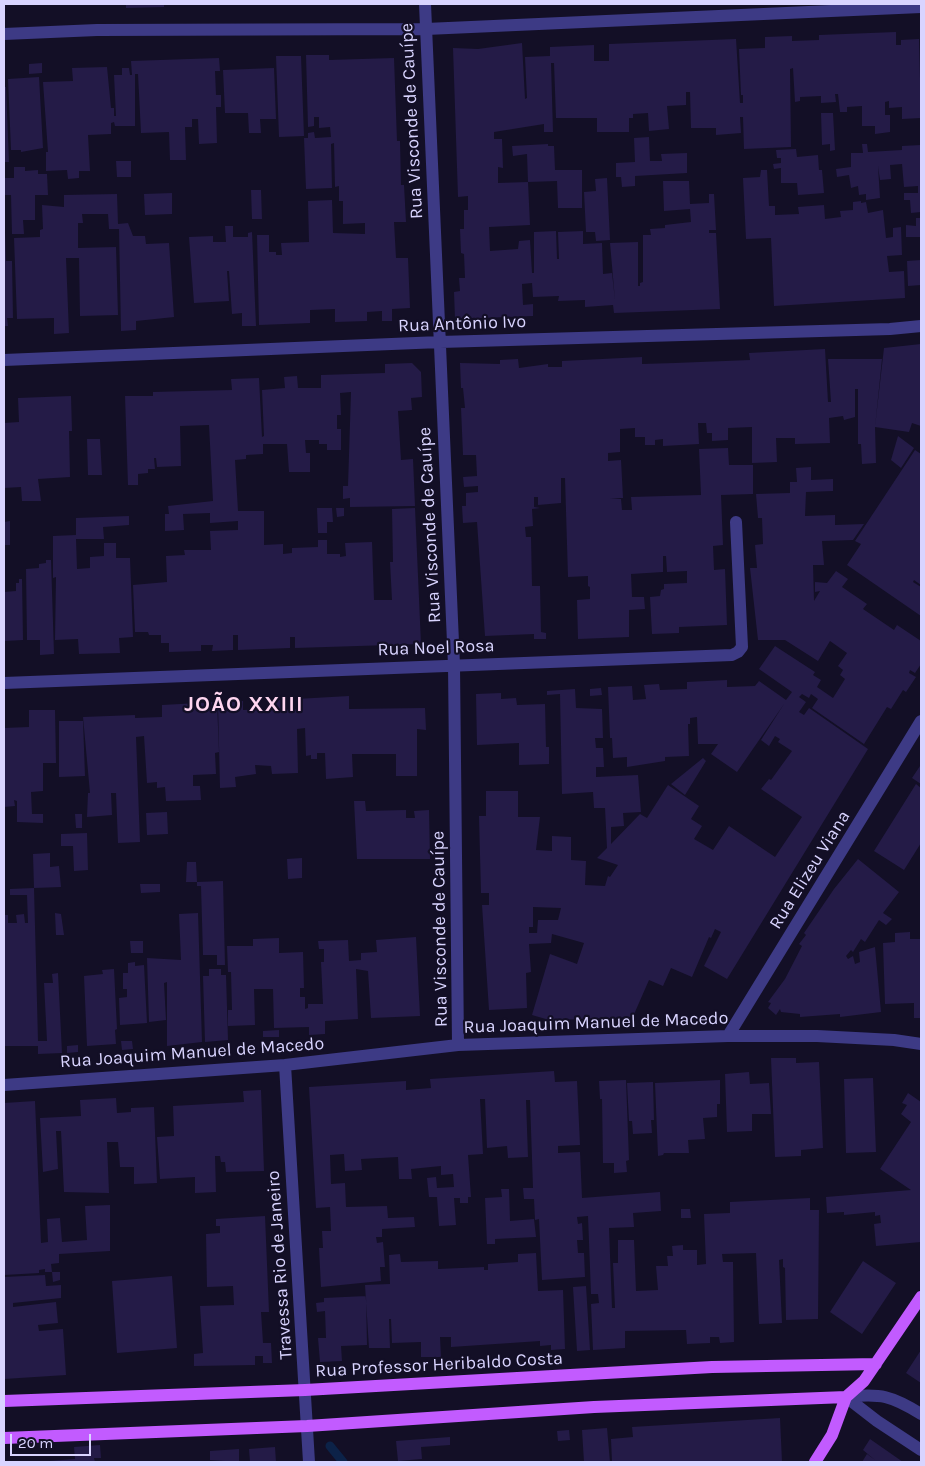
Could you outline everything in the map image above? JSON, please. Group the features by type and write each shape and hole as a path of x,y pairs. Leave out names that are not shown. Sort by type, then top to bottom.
{"main road":[{"path":"814,1462 832,1435 846,1397 864,1381 921,1297"},
{"name":"Rua Professor Heribaldo Costa","path":"4,1401 305,1390 712,1367 876,1364"},
{"path":"4,1438 308,1426 594,1407 846,1397"}],"street":[{"name":"Rua Visconde de Cauípe","path":"424,4 454,665 458,1045"},
{"path":"4,34 97,30 426,29 921,7"},
{"name":"Rua Antônio Ivo","path":"4,360 440,342 890,329 921,326"},
{"name":"Rua Noel Rosa","path":"4,683 732,655 742,647 736,522"},
{"name":"Rua Elizeu Viana","path":"728,1036 921,721"},
{"name":"Rua Joaquim Manuel de Macedo","path":"4,1084 285,1065 458,1045 728,1036 818,1036 894,1040 921,1044"},
{"name":"Travessa Rio de Janeiro","path":"285,1065 309,1462"},
{"path":"846,1397 869,1395 895,1398 921,1414"},
{"path":"846,1397 877,1421 921,1450"}],"building":[{"path":"126,4 164,4 164,7 126,8"},
{"path":"896,32 896,45 901,45 901,40 919,39 921,118 902,119 902,107 889,108 889,101 885,102 885,115 890,115 890,132 875,134 875,126 862,126 862,106 847,107 847,112 840,112 838,94 835,94 836,102 821,103 821,96 800,97 800,101 795,102 793,68 790,69 791,147 744,149 743,117 740,117 741,133 716,135 716,128 691,128 690,92 686,92 686,105 667,106 669,129 649,131 648,113 633,114 633,118 629,118 629,132 597,132 597,118 556,118 554,63 551,63 553,132 544,132 544,124 494,132 494,139 502,139 503,168 498,167 498,183 528,182 530,225 489,227 490,251 518,249 519,241 530,240 532,273 534,273 534,232 556,231 557,259 559,259 558,232 583,231 583,244 602,243 603,274 612,273 615,300 610,243 638,242 638,286 640,286 640,283 643,282 643,235 651,235 650,229 665,228 665,225 691,222 690,209 664,211 663,181 689,181 690,204 709,203 709,194 714,194 716,230 709,230 709,233 716,233 720,309 614,313 613,305 585,307 585,300 558,301 559,296 533,297 532,283 522,284 523,305 533,304 533,316 455,319 454,292 460,291 459,278 465,278 460,229 464,229 464,210 468,210 468,196 458,197 453,48 478,49 522,43 525,99 527,98 525,57 550,56 550,47 594,45 594,61 609,61 609,44 736,39 740,103 743,103 739,49 765,48 765,37 792,36 792,41 819,40 819,35"},
{"path":"306,55 329,55 329,60 394,58 397,141 400,141 401,185 404,185 406,222 394,222 396,258 408,258 410,308 392,309 392,321 382,321 382,311 367,312 367,321 335,322 335,309 310,310 310,323 259,325 257,235 269,235 269,252 276,252 276,255 282,255 281,243 309,242 308,201 332,200 333,233 365,234 365,223 343,224 343,201 339,201 339,186 335,187 334,143 331,144 332,188 306,189 304,138 308,138 308,133 314,132 315,138 331,137 330,127 319,128 319,117 314,117 314,126 308,127"},
{"path":"276,56 301,56 304,136 279,137"},
{"path":"219,58 220,71 215,71 216,95 221,95 221,107 216,107 217,143 199,144 198,119 192,119 192,127 185,127 186,160 170,160 169,132 141,133 138,74 135,74 135,126 115,126 114,122 111,123 111,134 88,135 90,171 79,171 79,178 68,179 67,170 46,171 46,152 48,152 43,82 73,81 72,68 107,67 111,108 114,108 114,116 116,116 114,75 122,75 122,68 129,68 130,75 132,75 131,61"},
{"path":"42,63 42,73 29,74 29,64"},
{"path":"274,68 276,119 260,119 261,133 249,133 248,113 225,113 223,70"},
{"path":"39,77 43,148 21,152 21,150 11,150 8,79"},
{"path":"4,87 6,87 9,162 4,162"},
{"path":"821,113 833,113 835,150 830,151 830,144 822,145"},
{"path":"649,137 650,161 662,161 661,154 687,153 687,173 635,176 635,186 622,187 621,177 616,177 616,163 635,162 634,138"},
{"path":"548,144 548,146 554,146 555,170 582,170 582,208 558,208 557,181 528,182 527,154 513,156 512,146"},
{"path":"862,144 867,144 868,152 902,150 902,146 921,145 921,212 911,213 910,200 904,200 904,193 918,193 918,186 904,187 902,164 890,165 891,179 880,180 878,166 880,198 866,200 866,194 859,195 858,186 851,188 849,175 837,177 836,169 851,167 851,153 863,153"},
{"path":"796,149 797,157 818,155 819,170 822,170 824,193 798,195 797,183 781,183 781,168 774,169 773,164 781,163 781,158 777,158 776,150"},
{"path":"116,161 131,161 131,177 117,177"},
{"path":"14,167 25,167 25,171 38,170 38,174 47,174 48,195 35,195 35,220 23,220 24,234 12,234 11,195 4,195 4,178 14,178"},
{"path":"761,170 767,170 769,206 775,206 775,215 799,214 798,207 824,205 825,219 841,217 840,211 853,210 853,202 861,201 861,203 866,202 868,213 883,210 886,238 893,237 893,228 901,227 902,255 887,256 889,272 904,271 905,298 774,306 771,238 746,239 743,178 760,177"},
{"path":"607,178 610,240 596,241 595,232 586,232 584,192 596,191 595,179"},
{"path":"251,190 261,190 262,219 252,219"},
{"path":"172,193 172,214 145,215 144,194"},
{"path":"117,194 118,224 128,223 133,236 145,236 146,244 169,243 174,317 136,321 136,330 121,331 119,229 109,229 108,214 82,214 83,223 78,223 78,248 116,247 118,315 80,316 79,258 66,258 69,333 54,334 54,318 17,319 14,238 40,237 40,230 43,229 42,205 64,207 64,195"},
{"path":"4,203 6,261 12,261 13,318 7,318 8,326 4,326"},
{"path":"916,218 921,218 921,237 906,237 906,225 916,226"},
{"path":"225,226 233,226 233,237 248,237 248,233 252,232 256,326 242,326 242,313 232,314 229,271 227,271 229,301 194,303 189,237 213,236 213,242 226,242"},
{"path":"921,260 921,285 908,286 907,261"},
{"path":"921,344 921,426 912,423 909,432 875,427 884,348"},
{"path":"825,349 828,402 831,402 828,359 882,359 875,427 876,463 862,464 861,444 858,444 858,389 855,389 855,417 844,420 843,416 829,418 830,443 795,444 795,438 776,438 777,462 752,463 752,427 728,428 728,440 712,441 712,433 707,433 706,423 698,423 699,444 663,446 663,439 655,440 655,445 645,445 645,437 635,437 635,428 620,429 620,452 608,453 608,461 621,460 623,498 610,498 621,499 622,510 632,510 631,497 701,495 699,449 728,448 729,465 753,465 753,494 721,495 723,545 713,546 714,570 725,569 727,625 679,627 679,633 652,634 650,597 660,596 661,590 664,589 664,584 687,583 687,571 667,572 666,556 663,556 663,572 631,574 632,597 644,597 645,609 629,610 629,637 578,639 577,600 590,599 590,587 588,586 588,576 568,577 565,478 561,478 561,503 538,505 538,497 534,497 534,507 540,508 532,509 533,526 525,527 526,537 531,537 532,586 540,586 541,632 546,633 546,639 534,639 534,634 485,636 477,522 463,523 462,506 466,506 466,493 478,492 478,486 464,487 463,477 477,476 476,455 463,455 461,408 465,408 463,388 461,388 460,363 500,364 500,360 518,359 519,368 548,364 548,367 562,367 562,361 642,357 642,364 675,363 750,360 749,353"},
{"path":"412,363 421,372 422,397 411,398 412,410 398,411 401,460 413,459 415,506 350,507 350,498 343,499 343,486 348,486 351,392 340,393 341,415 337,415 337,429 341,429 341,450 327,450 327,444 319,444 319,440 305,440 306,453 310,453 310,472 289,472 287,444 263,444 263,454 246,455 246,459 235,460 238,511 264,511 264,545 283,544 283,554 292,553 292,548 318,547 318,540 327,540 327,554 340,554 340,557 346,556 345,543 372,542 374,600 392,600 390,562 393,562 392,509 415,508 421,644 295,648 295,637 290,637 290,648 238,650 238,635 233,635 233,650 212,651 213,645 201,645 201,651 169,652 169,643 161,643 161,635 135,632 133,585 167,582 166,556 185,555 184,550 211,550 210,531 238,530 238,521 210,523 210,513 183,514 184,530 165,531 165,514 169,514 168,506 213,501 209,425 180,426 181,466 157,467 156,458 154,458 155,469 148,469 148,473 138,474 138,485 128,485 125,396 153,396 153,392 232,390 231,379 259,378 262,437 264,436 262,390 285,388 284,377 297,376 298,388 321,388 321,375 385,373 385,364"},
{"path":"71,396 72,431 69,431 70,477 38,479 41,501 22,501 21,487 4,488 4,423 19,422 18,398"},
{"path":"898,436 914,448 901,468 891,460"},
{"path":"87,439 100,439 102,475 88,475"},
{"path":"915,450 921,454 921,585 914,580 913,582 921,587 921,616 847,565 861,544 855,541"},
{"path":"811,467 811,480 833,479 833,491 806,492 805,516 835,515 835,525 864,524 853,540 822,541 824,565 813,565 814,601 820,591 815,592 815,582 827,583 836,571 848,579 842,587 867,604 863,609 894,630 897,625 921,641 921,664 915,673 910,670 909,673 916,677 906,692 903,690 891,709 887,707 864,744 812,708 818,699 811,694 809,698 802,694 799,697 806,702 799,712 804,715 809,708 868,749 727,979 704,966 721,932 715,929 711,938 709,937 692,977 671,968 663,986 649,980 635,1012 636,1017 557,1020 556,1022 532,1015 550,954 577,964 584,943 552,934 551,943 529,944 531,972 526,973 527,1008 489,1010 482,905 489,905 489,893 481,893 479,816 486,816 486,791 518,791 518,817 540,817 536,850 552,851 552,836 571,837 571,860 586,861 585,885 605,886 608,876 610,877 618,865 597,858 607,848 605,808 594,808 593,792 562,794 560,694 547,695 547,691 575,689 576,708 602,709 603,738 595,738 596,748 603,748 604,767 596,767 596,777 638,775 641,812 623,813 624,826 611,827 611,844 640,814 647,818 668,785 699,806 691,819 702,826 694,839 713,850 729,826 775,857 802,817 761,789 769,779 771,780 792,751 778,742 780,739 775,736 769,746 761,740 784,704 737,772 711,754 718,744 698,744 697,717 690,718 690,724 688,724 689,756 665,757 665,761 627,767 627,757 613,758 612,738 610,738 608,687 632,686 633,700 646,699 644,685 659,684 660,690 687,689 687,682 727,680 727,687 755,686 759,681 786,700 792,692 759,669 775,646 815,672 813,675 821,680 817,687 833,698 845,679 840,675 843,670 838,666 847,653 830,641 818,661 785,640 758,640 750,568 757,568 755,545 763,544 762,518 758,518 756,494 790,493 790,482 797,482 796,468","holes":["533,907 561,908 558,920 538,920 537,933 529,933 529,927 533,927"]},
{"path":"317,508 332,508 333,522 327,522 327,533 318,533"},
{"path":"336,508 344,508 344,516 337,517"},
{"path":"129,516 129,525 103,527 104,539 76,539 77,569 90,568 90,557 104,556 104,543 116,543 116,558 130,558 133,637 119,638 120,653 79,654 78,639 55,640 56,577 53,578 53,536 76,535 76,518"},
{"path":"10,521 10,545 4,545 4,522"},
{"path":"46,560 51,560 54,654 40,655 40,640 27,640 26,569 39,568 39,564 46,563"},
{"path":"19,579 22,579 23,640 4,641 4,592 16,591 16,583 19,583"},
{"path":"601,688 602,695 590,696 590,689"},
{"path":"501,693 501,699 516,698 517,705 545,704 546,747 549,747 549,764 519,765 519,743 477,745 476,694"},
{"path":"349,696 349,709 425,708 426,730 417,729 417,776 396,776 396,754 352,754 353,777 326,779 325,753 317,753 317,759 311,759 311,755 306,756 305,728 297,729 298,773 272,774 271,766 255,765 256,774 235,777 236,787 220,788 218,703 243,701 243,710 269,709 268,700 282,700 282,710 296,709 296,699"},
{"path":"217,702 219,752 215,753 216,774 193,775 193,786 200,786 201,800 166,801 165,787 157,788 157,782 147,783 144,736 136,737 140,842 118,843 116,793 111,793 112,815 87,817 88,793 90,793 83,717 135,715 135,718 162,717 162,705"},
{"path":"29,710 55,710 56,763 43,763 43,791 31,792 32,814 43,814 43,823 17,822 17,801 14,800 15,806 4,807 4,728 29,727"},
{"path":"59,721 83,721 85,776 59,777"},
{"path":"703,758 706,761 685,795 671,784"},
{"path":"921,767 921,784 912,778"},
{"path":"916,784 921,788 921,843 904,870 874,851"},
{"path":"354,801 365,801 366,811 406,810 406,818 415,818 414,811 429,810 430,859 357,859"},
{"path":"167,812 168,834 147,835 146,813"},
{"path":"75,814 82,814 82,828 76,828"},
{"path":"87,833 88,870 74,871 73,846 61,846 61,834"},
{"path":"50,853 50,867 59,866 61,887 34,888 33,854"},
{"path":"302,858 302,878 288,879 287,859"},
{"path":"858,859 899,892 883,913 892,919 886,925 879,920 865,942 861,939 853,952 851,950 846,956 848,959 853,956 855,964 860,962 859,952 875,947 881,1012 840,1017 840,1014 800,1017 800,1014 781,1012 780,1009 776,1015 768,1008 771,1003 768,1002 785,979 802,946 799,944 806,935 804,933 834,889"},
{"path":"187,862 196,862 197,882 186,882"},
{"path":"223,881 225,965 217,965 217,955 203,955 201,886 197,886 197,882"},
{"path":"140,884 160,884 160,892 141,893"},
{"path":"34,888 38,1041 47,1041 44,983 53,983 52,974 58,973 62,1053 38,1054 38,1046 4,1046 4,915 8,915 8,923 17,923 16,915 24,914 25,923 28,923 27,895 10,895 10,889"},
{"path":"55,913 61,914 64,935 56,935"},
{"path":"198,913 202,1042 167,1046 167,982 164,983 166,1020 149,1022 147,958 181,960 179,914"},
{"path":"910,932 910,939 921,939 921,1018 914,1018 914,1003 885,1004 883,943 895,942 895,933"},
{"path":"416,937 420,1016 371,1018 368,971 356,969 358,1019 325,1021 325,1034 309,1035 309,1027 274,1028 273,989 254,989 255,1025 228,1026 228,1010 232,1010 231,972 228,972 227,946 253,946 253,939 279,938 279,953 303,952 304,988 300,988 300,997 305,997 305,1009 308,1008 308,1004 323,1004 321,962 324,962 324,949 319,949 318,941 348,940 349,961 361,960 361,953 377,952 376,940"},
{"path":"130,941 143,941 143,953 131,953"},
{"path":"135,962 135,966 144,965 147,1023 120,1025 119,998 127,997 127,989 123,989 123,973 128,973 128,963"},
{"path":"114,969 116,1044 87,1046 84,976 103,974 102,970"},
{"path":"209,969 221,969 221,975 226,975 228,1040 205,1042 203,976 209,976"},
{"path":"279,1030 279,1037 263,1037 263,1031"},
{"path":"121,1041 132,1041 133,1049 122,1050"},
{"path":"78,1045 78,1052 67,1053 67,1046"},
{"path":"771,1058 796,1058 796,1063 819,1062 823,1148 801,1150 801,1156 775,1157"},
{"path":"554,1071 555,1082 577,1081 580,1145 558,1146 558,1153 580,1152 582,1198 660,1192 661,1211 633,1213 634,1227 609,1228 612,1308 615,1308 613,1263 618,1263 618,1240 634,1240 636,1291 658,1290 656,1266 668,1266 667,1256 673,1256 672,1246 683,1245 683,1250 697,1250 697,1265 706,1264 704,1214 730,1213 730,1202 810,1198 810,1210 819,1210 818,1319 786,1320 785,1268 783,1267 783,1259 779,1260 782,1323 759,1324 756,1253 722,1254 723,1262 733,1262 734,1342 720,1343 719,1337 710,1337 710,1343 687,1344 686,1330 625,1331 625,1348 593,1350 591,1304 599,1303 598,1294 591,1294 588,1216 577,1217 578,1224 582,1223 583,1240 577,1240 578,1253 584,1253 585,1277 542,1280 539,1219 535,1220 534,1199 524,1199 523,1188 533,1188 530,1100 526,1100 528,1157 508,1158 507,1146 487,1148 485,1099 480,1099 483,1154 468,1155 471,1197 468,1197 468,1203 460,1203 460,1198 454,1198 456,1225 439,1226 437,1197 429,1197 427,1178 436,1177 437,1188 454,1187 453,1174 441,1175 441,1166 411,1169 412,1179 399,1179 398,1157 361,1159 362,1170 345,1171 344,1154 330,1155 331,1184 345,1183 346,1207 387,1206 388,1218 414,1217 415,1227 382,1229 382,1237 376,1237 377,1243 383,1242 385,1267 380,1267 381,1281 321,1287 319,1248 323,1248 322,1231 331,1231 330,1207 316,1208 309,1087 406,1081 406,1090 431,1088 430,1079"},
{"path":"749,1072 750,1084 769,1083 771,1114 752,1114 752,1131 727,1132 725,1074"},
{"path":"873,1078 876,1152 846,1153 844,1079"},
{"path":"626,1080 629,1160 626,1161 627,1172 614,1173 614,1163 603,1163 602,1099 600,1099 599,1081"},
{"path":"720,1080 720,1104 717,1104 717,1117 703,1118 705,1139 688,1140 689,1153 664,1153 658,1156 655,1083"},
{"path":"653,1082 654,1120 651,1120 652,1133 633,1134 632,1121 629,1121 627,1083"},
{"path":"261,1090 264,1171 226,1172 225,1162 221,1162 220,1156 215,1156 216,1192 195,1193 195,1177 160,1179 157,1137 174,1136 173,1106 244,1102 243,1091"},
{"path":"908,1093 921,1102 921,1242 876,1246 874,1224 881,1223 880,1215 875,1216 875,1212 844,1215 844,1212 827,1213 826,1197 911,1190 880,1169 911,1122 901,1114 907,1105 902,1103"},
{"path":"116,1098 117,1113 131,1112 131,1108 154,1107 157,1183 134,1184 134,1167 120,1167 118,1142 107,1142 109,1193 64,1192 61,1131 56,1131 58,1169 43,1172 40,1118 81,1116 80,1100"},
{"path":"35,1101 41,1243 48,1242 47,1219 60,1218 62,1242 87,1240 85,1206 110,1205 110,1251 59,1254 59,1263 51,1264 52,1272 45,1272 45,1269 39,1270 39,1273 4,1275 4,1103"},
{"path":"501,1189 509,1189 510,1221 534,1219 536,1237 495,1239 495,1244 487,1244 485,1198 502,1197"},
{"path":"681,1209 690,1209 691,1218 681,1218"},
{"path":"265,1216 269,1312 261,1312 263,1343 271,1343 272,1363 263,1363 263,1356 255,1356 255,1365 194,1366 194,1354 203,1353 200,1306 234,1305 233,1286 207,1287 206,1234 220,1233 220,1226 216,1226 216,1219"},
{"path":"536,1253 538,1291 563,1290 565,1349 551,1350 551,1345 540,1346 540,1341 451,1347 451,1337 440,1337 441,1357 421,1357 421,1342 392,1343 391,1319 389,1319 390,1348 369,1348 365,1285 390,1284 389,1255 400,1254 401,1262 438,1261 438,1269 484,1267 484,1270 488,1270 488,1264 518,1262 518,1254"},
{"path":"863,1261 896,1283 862,1334 830,1312"},
{"path":"52,1272 60,1272 60,1280 53,1282"},
{"path":"45,1275 46,1286 61,1285 61,1298 13,1303 13,1307 56,1302 58,1323 38,1325 39,1331 63,1329 66,1375 4,1379 4,1277"},
{"path":"172,1276 177,1348 117,1353 112,1281"},
{"path":"586,1286 590,1350 577,1351 573,1287"},
{"path":"366,1296 367,1345 341,1346 342,1361 320,1362 318,1338 326,1338 325,1311 317,1312 316,1303 324,1302 324,1298"},
{"path":"921,1350 921,1383 906,1373"},
{"path":"780,1418 782,1462 612,1462 611,1439 633,1437 632,1427"},
{"path":"607,1428 610,1462 584,1462 582,1430"},
{"path":"569,1430 570,1440 558,1441 557,1431"},
{"path":"450,1437 450,1445 421,1447 422,1459 398,1461 396,1441"},
{"path":"870,1439 903,1462 862,1462 867,1454 875,1460 863,1450"},
{"path":"100,1445 101,1458 94,1458 95,1462 36,1462 75,1459 74,1447"},
{"path":"275,1447 276,1462 250,1462 249,1449"},
{"path":"239,1449 239,1462 210,1460 210,1451"}],"waterway":[{"path":"330,1446 343,1462"}],"district":[{"name":"JOÃO XXIII","path":"244,705"}]}
